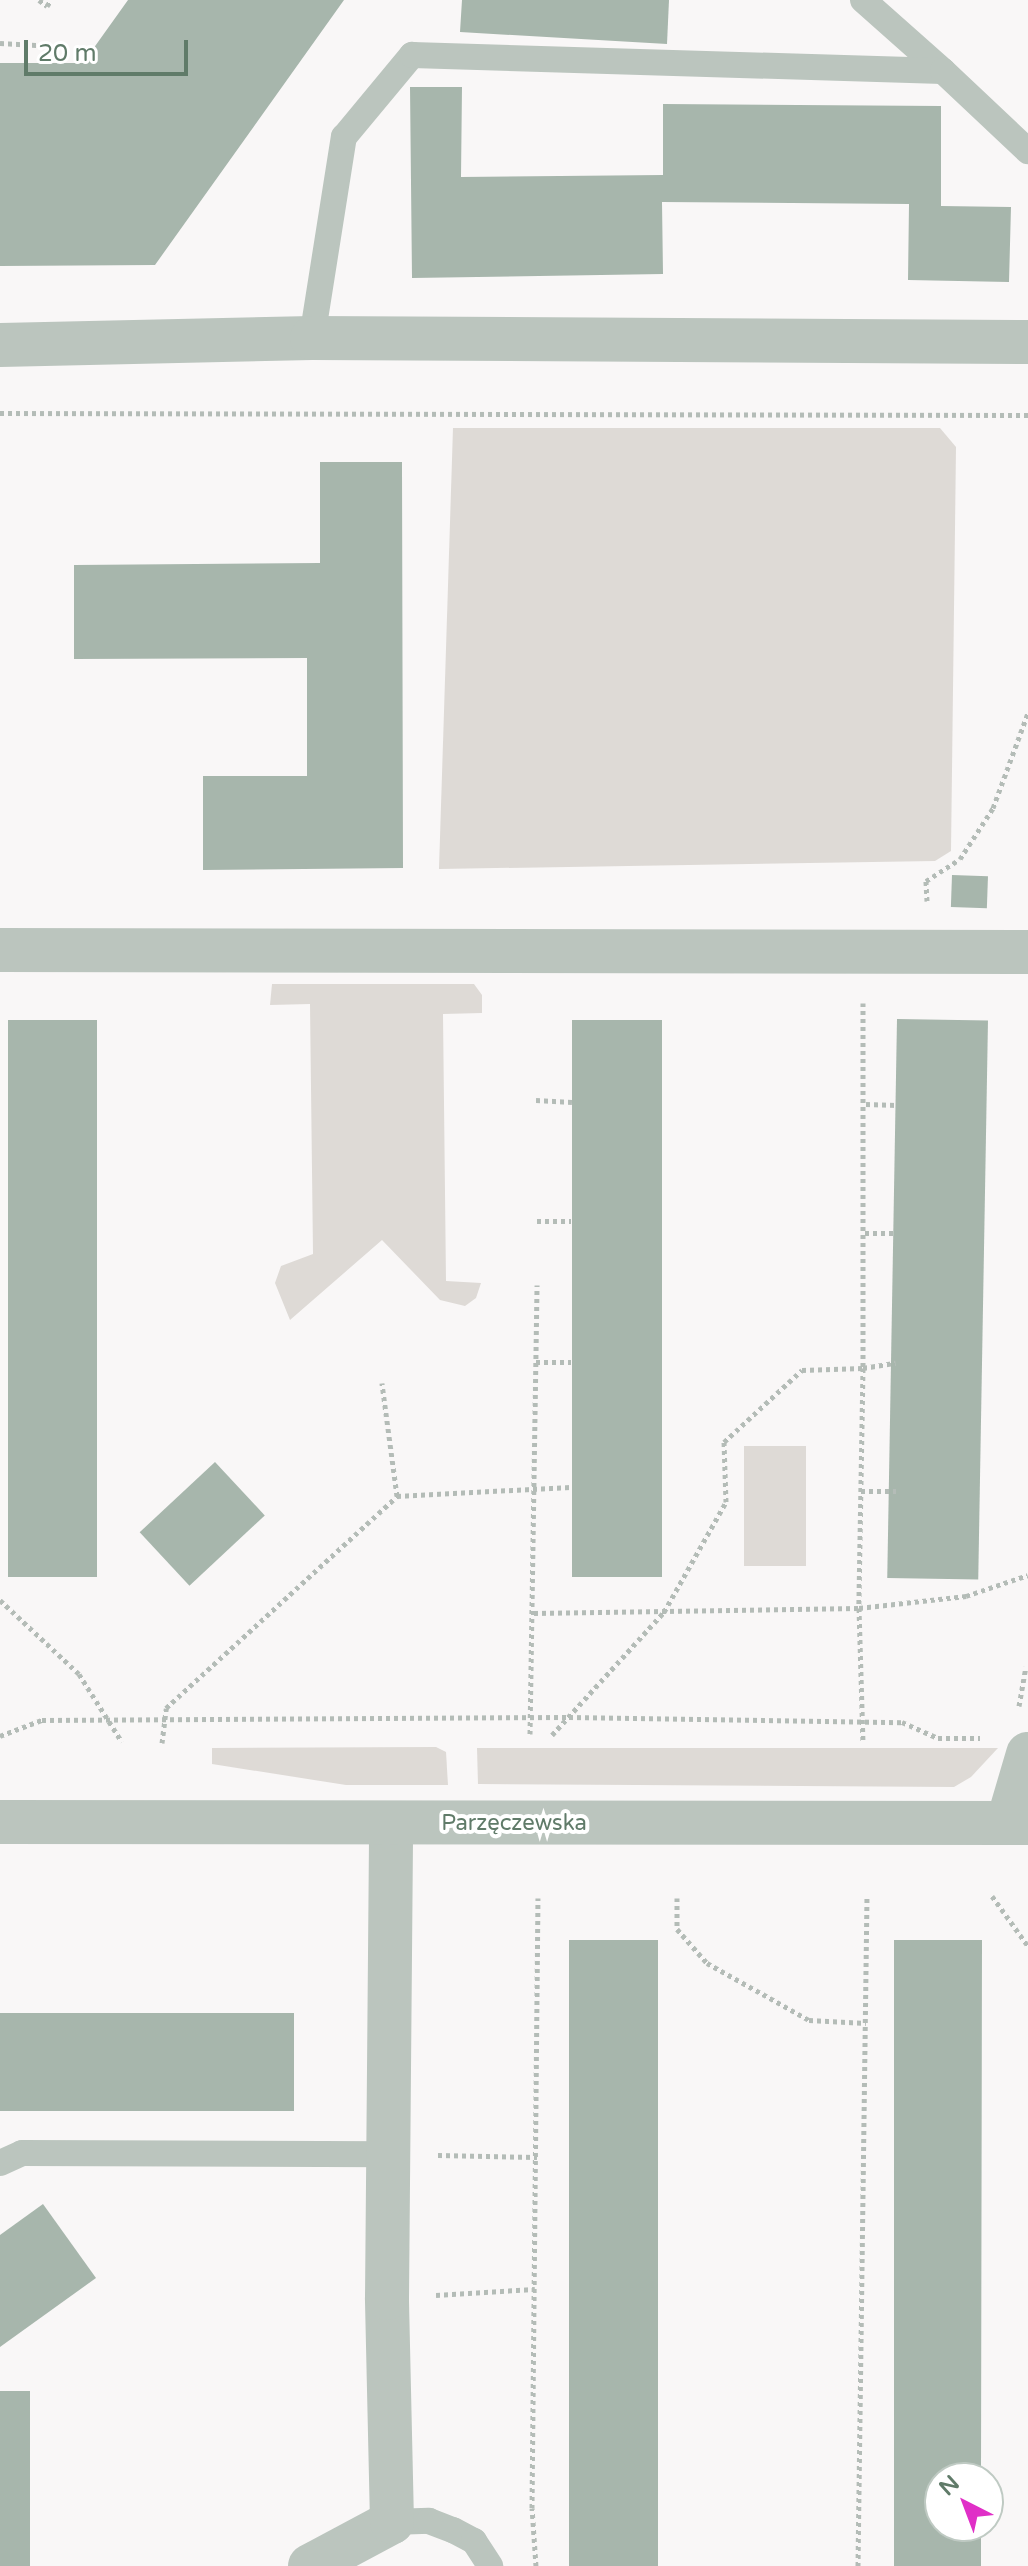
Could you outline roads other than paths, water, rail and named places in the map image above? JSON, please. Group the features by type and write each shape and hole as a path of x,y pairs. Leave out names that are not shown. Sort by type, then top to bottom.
{"street":[{"path":"0,345 312,338 1028,342"},
{"path":"0,950 1028,952"},
{"path":"1011,1746 1018,1822"},
{"name":"Parzęczewska","path":"0,1822 391,1825 1018,1822"},
{"path":"310,2566 392,2522 387,2298 391,1825"}],"lane":[{"path":"863,0 1028,151"},
{"path":"312,338 344,137 412,55 943,71"},
{"path":"0,2163 22,2153 389,2154"},
{"path":"392,2522 429,2521 453,2530 474,2541 490,2566"}]}
